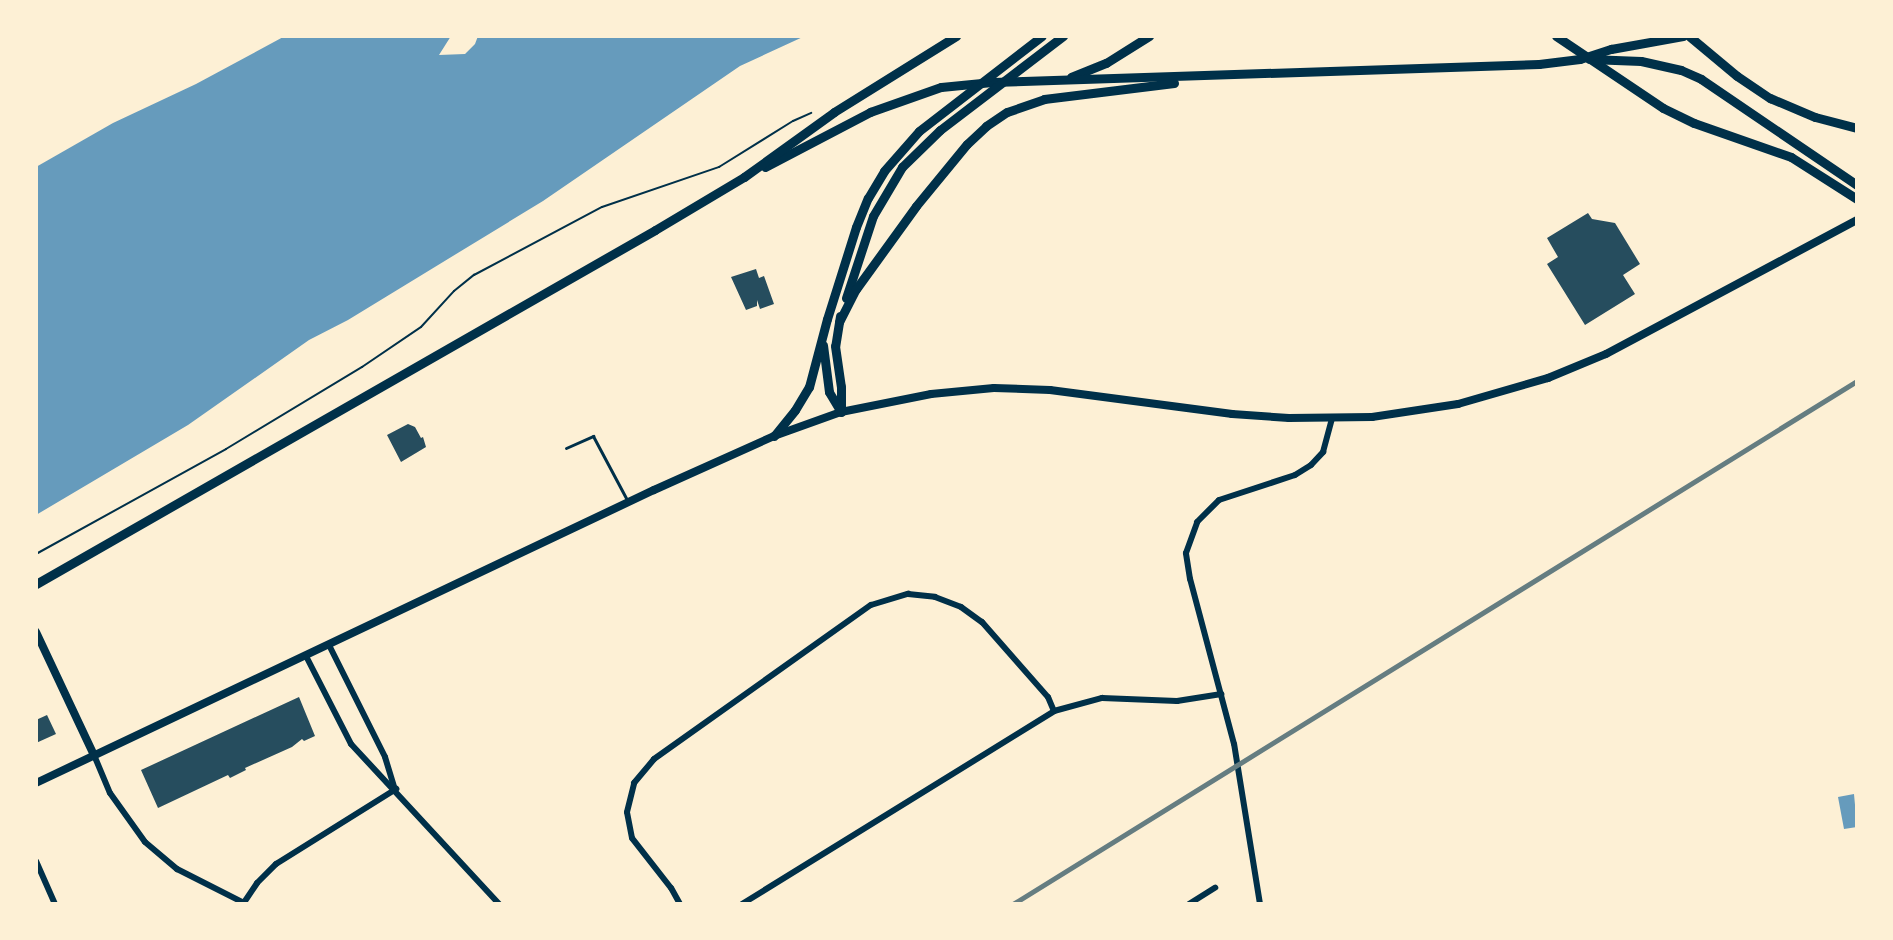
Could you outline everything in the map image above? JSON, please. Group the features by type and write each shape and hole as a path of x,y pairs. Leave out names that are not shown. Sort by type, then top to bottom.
{"main road":[{"path":"744,177 834,112 956,36"},
{"path":"774,436 807,393 824,331 868,198 892,159 919,131 1042,36"},
{"path":"841,412 841,387 835,346 838,322 879,204 902,167 940,130 1063,36"},
{"path":"1060,81 1106,63 1149,36"},
{"path":"1556,36 1663,108 1694,123 1791,158 1857,199"},
{"path":"1580,58 1611,49 1683,36"},
{"path":"1689,36 1770,98 1815,117 1857,128"},
{"path":"36,584 577,276 744,177 870,111 916,93 966,84 1496,67 1580,58 1641,61 1681,70 1701,79 1857,184"},
{"path":"838,322 856,289 916,206 967,144 995,119 1018,107 1044,99 1223,76"},
{"path":"36,783 628,502 774,436 841,412 931,394 1014,388 1074,392 1232,414 1332,419 1398,414 1458,404 1548,378 1632,341 1857,220"},
{"path":"824,331 824,362 829,392 841,412"},
{"path":"36,632 94,755"}],"street":[{"path":"1260,904 1239,765 1187,566 1186,553 1192,531 1204,513 1219,500 1295,475 1311,465 1323,452 1332,419"},
{"path":"680,904 672,888 632,838 627,820 630,792 639,774 654,759 851,616 871,604 908,594 935,597 972,614 1048,697 1054,711"},
{"path":"329,645 385,757 396,789"},
{"path":"306,656 351,744 375,773 396,789 499,904"},
{"path":"742,904 1054,711 1102,698 1177,700 1221,694"},
{"path":"94,755 110,794 145,842 177,869 244,904 257,883 276,864 396,789"},
{"path":"36,861 55,904"},
{"path":"1189,904 1215,888"}],"lane":[{"path":"566,448 593,436 628,502"}],"path":[{"path":"36,554 226,449 362,367 421,327 454,291 474,275 587,214 719,167 818,108"}],"water":[{"path":"285,36 451,36 439,55 465,54 475,44 478,36 805,36 740,66 543,201 348,320 309,340 188,425 36,515 36,167 113,123 196,84"},
{"path":"1854,794 1857,827 1844,829 1838,797"}],"building":[{"path":"1588,213 1592,219 1615,223 1640,264 1623,275 1635,294 1585,325 1547,264 1558,257 1547,238"},
{"path":"756,269 759,278 764,276 774,304 760,309 757,300 757,306 746,310 731,277"},
{"path":"408,424 415,427 421,438 423,437 426,447 401,462 387,435"},
{"path":"299,697 315,736 304,741 302,739 292,747 245,768 246,770 230,778 228,775 158,808 141,770"},
{"path":"47,715 56,734 36,743 36,720"}],"railway":[{"path":"1013,904 1857,381"}]}
